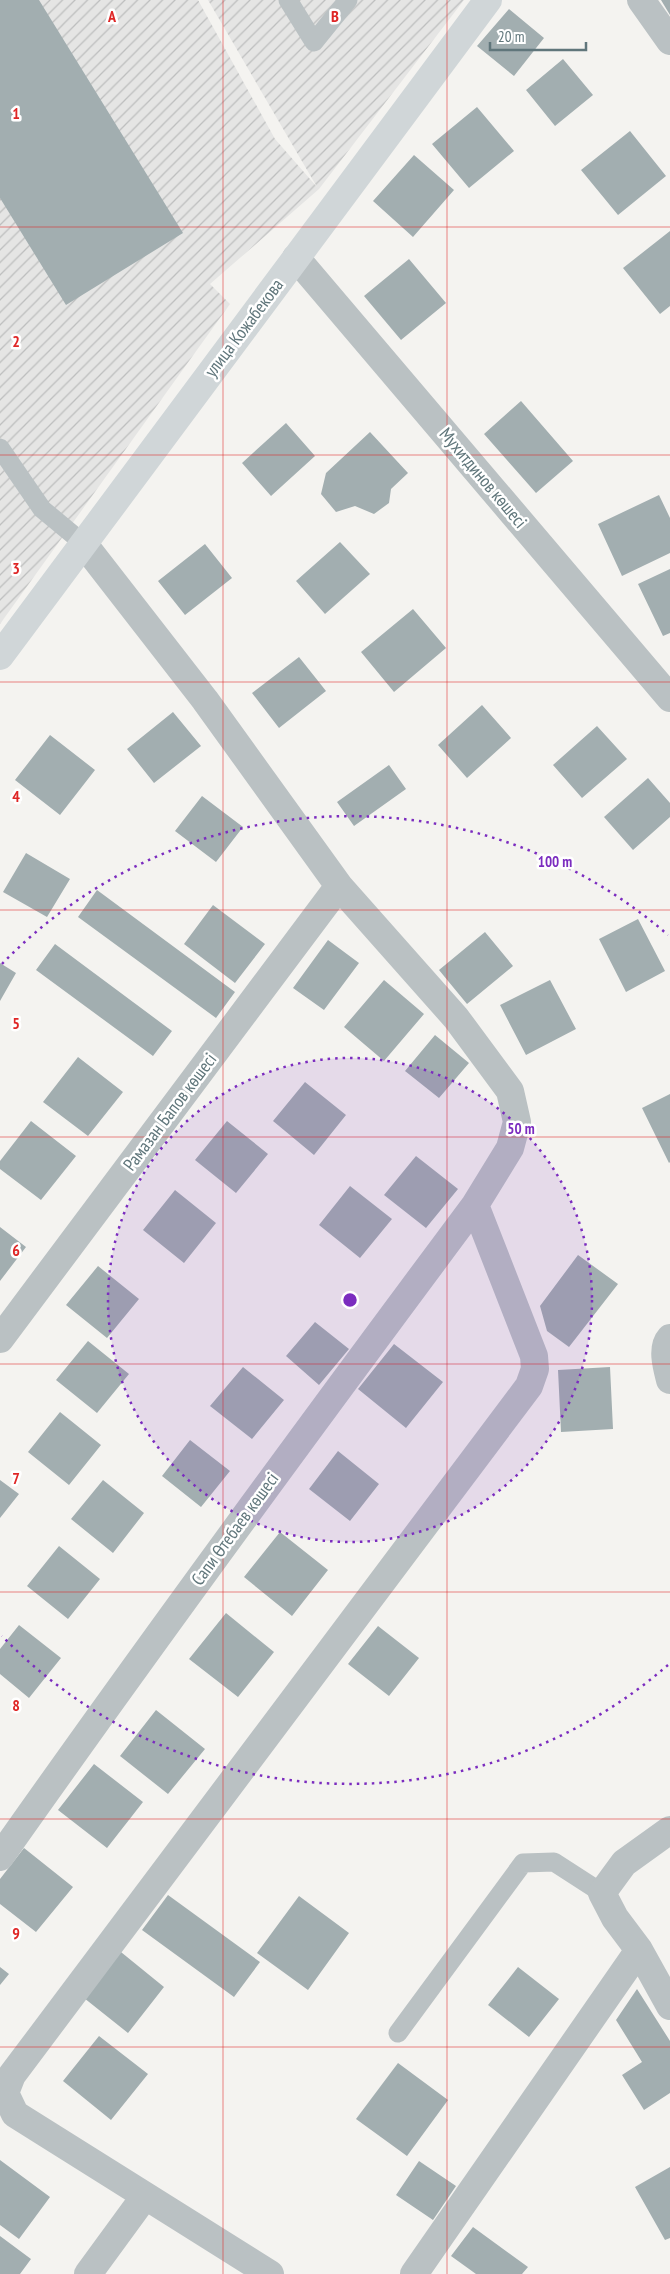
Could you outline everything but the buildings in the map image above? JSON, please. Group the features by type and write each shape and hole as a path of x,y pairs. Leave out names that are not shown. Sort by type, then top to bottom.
{"main road":[{"name":"улица Кожабекова","path":"0,656 488,0"}],"street":[{"path":"641,0 670,41"},
{"name":"Мухитдинов көшесі","path":"296,258 670,698"},
{"name":"Сапи Өтебаев көшесі","path":"0,1857 118,1689 257,1497 475,1205 510,1148 517,1122 510,1091 456,1018 339,886 205,700 83,543"},
{"name":"Рамазан Бапов көшесі","path":"0,1339 339,886"},
{"path":"270,2274 15,2114 5,2092 12,2075 529,1386 535,1369 534,1356 475,1205"},
{"path":"670,1338 667,1341 666,1364 670,1380"},
{"path":"670,1830 624,1863 602,1893 615,1918 639,1950 670,2006"},
{"path":"414,2274 639,1950"},
{"path":"88,2274 145,2196"}],"lane":[{"path":"288,0 314,42 348,0"},
{"path":"0,448 42,509 83,543"},
{"path":"398,2033 523,1863 554,1862 602,1893"}],"shaded area":[{"path":"0,0 198,0 275,139 317,187 208,0 464,0 319,189 210,284 230,304 0,624"}]}
